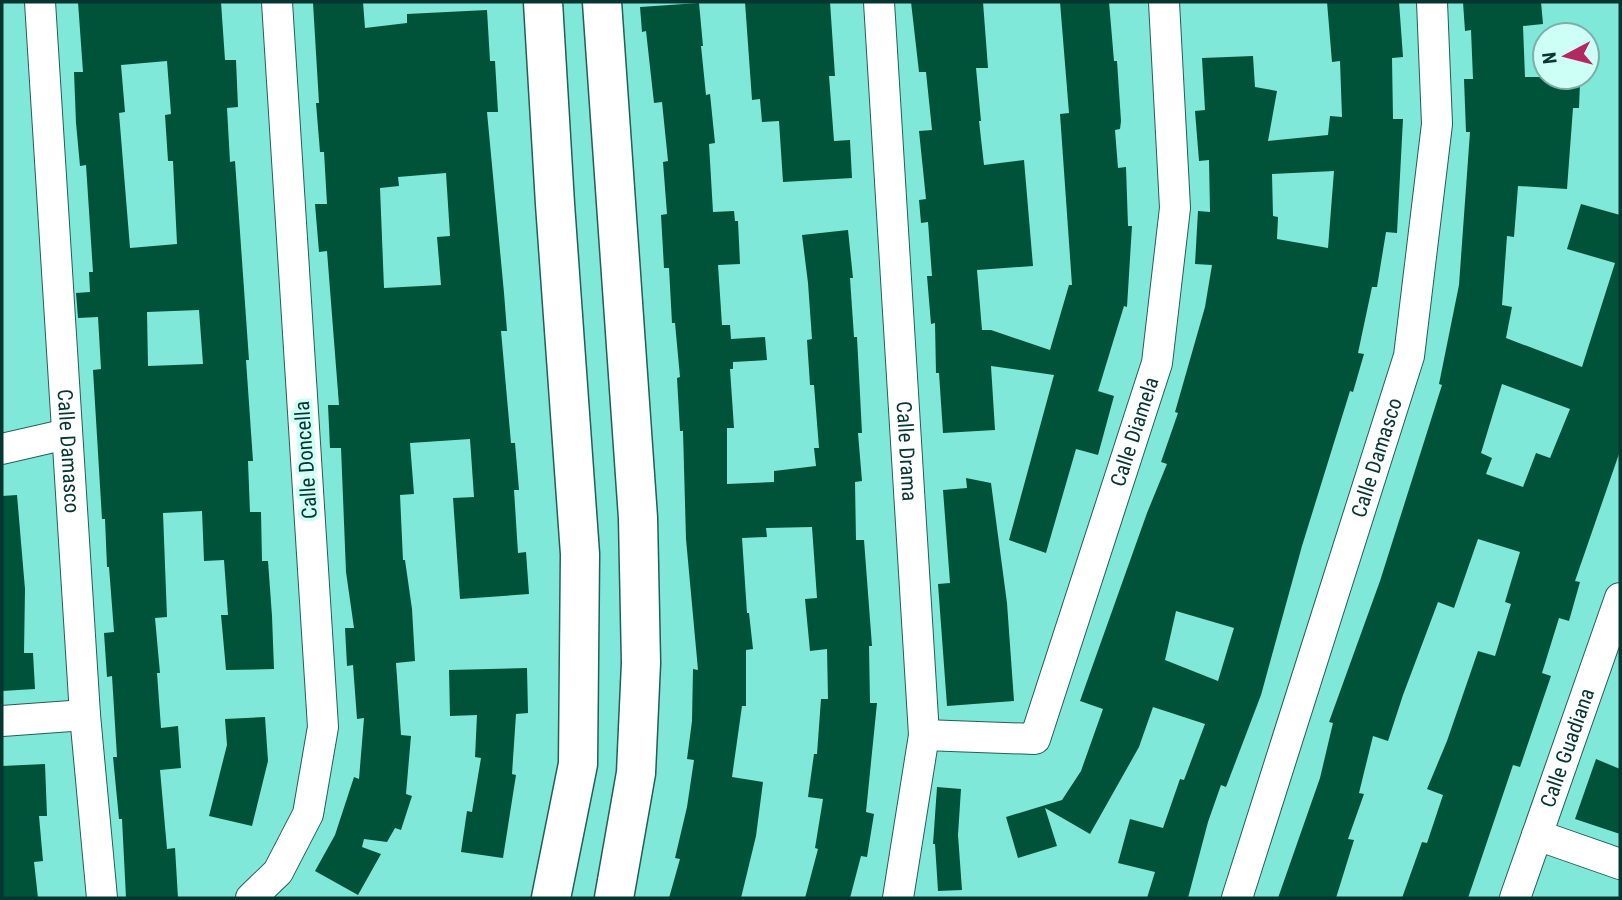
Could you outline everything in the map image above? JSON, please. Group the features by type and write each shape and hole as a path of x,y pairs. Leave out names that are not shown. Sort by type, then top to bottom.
{"main road":[{"path":"543,2 580,554 578,764 551,898"},
{"path":"602,2 638,518 641,663 636,773 614,898"}],"street":[{"name":"Calle Damasco","path":"40,2 85,715 102,898"},
{"name":"Calle Doncella","path":"251,898 278,872 308,814 323,727 277,2"},
{"name":"Calle Drama","path":"879,2 924,735 898,898"},
{"name":"Calle Diamela","path":"924,735 1035,739 1157,363 1175,208 1164,2"},
{"name":"Calle Damasco","path":"1237,898 1409,356 1437,124 1432,2"},
{"path":"2,449 67,434"},
{"name":"Calle Guadiana","path":"1515,898 1619,608"},
{"path":"2,721 85,715"},
{"path":"1538,835 1620,864"}],"building":[{"path":"78,2 221,2 225,60 236,60 238,107 227,108 230,162 235,161 249,360 246,360 253,461 248,461 250,512 261,512 262,561 268,561 274,669 226,670 221,615 228,615 224,560 204,561 202,511 163,513 167,617 155,618 160,673 157,673 161,728 178,726 181,768 160,770 167,849 175,848 178,898 126,898 122,819 119,819 113,757 117,757 112,676 107,677 104,633 114,632 105,519 102,519 93,370 101,369 98,317 78,318 76,293 90,292 89,272 93,272 86,165 80,166 76,123 74,72 83,72","holes":["167,61 171,114 165,115 168,161 173,161 177,244 130,248 119,113 125,112 121,65","199,310 203,364 148,366 147,312"]},
{"path":"363,2 365,28 407,23 407,14 487,10 490,61 495,61 498,112 487,112 507,331 501,331 511,443 515,443 519,490 514,490 518,553 526,552 529,594 460,599 453,498 474,497 470,439 410,443 414,494 400,495 403,560 412,609 415,661 396,663 401,735 411,736 406,794 412,796 401,830 395,828 387,842 364,839 362,847 381,854 358,895 315,871 335,835 354,777 359,779 364,718 357,719 353,665 347,666 345,628 354,628 346,572 341,448 330,448 328,405 339,405 327,251 319,252 315,204 327,204 324,152 320,152 316,103 319,103 313,3","holes":["446,173 450,236 437,237 441,285 384,288 380,188 399,186 398,177"]},
{"path":"745,2 830,2 835,76 829,76 834,141 850,140 852,178 783,182 779,121 762,122 760,99 752,100"},
{"path":"911,2 983,2 988,68 976,68 984,165 1024,160 1033,266 977,270 982,330 991,330 1050,350 1069,285 1072,285 1060,114 1069,113 1060,2 1109,2 1121,121 1120,129 1115,130 1118,168 1126,167 1128,226 1132,226 1127,307 1124,306 1098,391 1114,396 1098,455 1076,449 1046,553 1009,540 1054,375 991,366 995,430 943,433 939,373 936,373 935,323 931,324 927,276 932,276 928,222 921,223 919,200 926,199 919,131 932,130 926,72 919,72"},
{"path":"1327,2 1399,2 1403,57 1392,58 1393,119 1403,119 1397,233 1386,232 1377,287 1372,287 1358,353 1364,354 1353,392 1350,391 1302,546 1261,695 1226,787 1221,785 1208,822 1188,898 1147,898 1155,872 1118,863 1130,819 1163,828 1180,779 1184,780 1205,724 1153,707 1139,747 1090,834 1045,808 1057,846 1018,858 1006,817 1062,800 1081,771 1103,709 1080,701 1167,464 1161,462 1178,413 1175,412 1205,307 1212,265 1195,264 1198,211 1210,212 1209,160 1199,161 1195,111 1205,110 1202,58 1253,56 1255,87 1277,91 1268,141 1328,135 1330,116 1342,117 1340,61 1332,62","holes":["1334,171 1328,248 1277,239 1278,217 1273,216 1272,174","1176,611 1234,628 1218,681 1165,660"]},
{"path":"1463,2 1541,2 1543,21 1531,21 1531,25 1523,26 1525,77 1531,77 1531,91 1580,91 1579,108 1573,108 1567,189 1518,186 1514,237 1507,236 1502,305 1512,307 1506,338 1582,367 1615,263 1567,249 1581,204 1620,215 1620,451 1575,581 1580,582 1569,621 1559,618 1542,673 1551,676 1520,767 1513,765 1468,898 1402,898 1422,842 1427,843 1443,795 1427,789 1447,741 1478,651 1495,656 1511,604 1505,602 1520,552 1478,539 1454,608 1438,602 1388,741 1373,736 1359,793 1364,794 1348,839 1354,840 1336,898 1278,898 1320,778 1333,723 1329,722 1380,581 1442,385 1439,384 1459,285 1470,132 1466,132 1464,79 1473,79 1471,30 1465,31","holes":["1502,384 1570,409 1550,458 1536,453 1523,487 1486,474 1492,458 1481,453"]},
{"path":"699,3 706,95 710,94 715,143 709,144 713,212 734,211 735,221 738,221 740,264 718,265 722,325 730,325 731,339 765,337 767,360 733,362 733,369 730,369 734,428 727,428 727,484 774,482 774,471 816,466 814,448 819,448 814,385 810,385 807,340 812,339 802,235 848,230 862,433 858,433 862,481 855,482 856,540 864,540 872,646 869,646 870,703 877,703 866,812 874,814 867,857 861,856 850,898 805,898 818,849 815,848 823,799 808,797 814,754 817,754 821,699 828,699 827,649 810,651 805,599 817,598 812,527 766,528 767,537 742,538 747,613 753,649 746,650 746,706 742,706 732,777 763,782 756,836 741,898 669,898 680,859 675,858 694,760 687,759 692,721 693,669 698,670 686,539 683,431 680,431 677,378 680,377 675,323 672,323 669,268 664,268 661,215 667,214 663,162 668,161 662,102 654,103 646,31 642,32 640,7"},
{"path":"966,478 991,483 1007,603 1014,701 947,706 938,584 950,583 943,490 967,488"},
{"path":"17,495 25,589 24,653 33,653 35,689 2,691 2,496"},
{"path":"527,668 528,713 516,714 512,774 516,775 503,858 461,852 467,811 472,812 481,758 475,757 477,715 450,716 449,670"},
{"path":"265,717 268,761 252,826 209,816 227,745 225,719"},
{"path":"1596,759 1620,769 1620,834 1575,819"},
{"path":"45,764 47,816 39,816 43,861 34,862 38,898 2,898 2,766"},
{"path":"937,787 961,789 958,835 962,890 938,891 933,844"}]}
